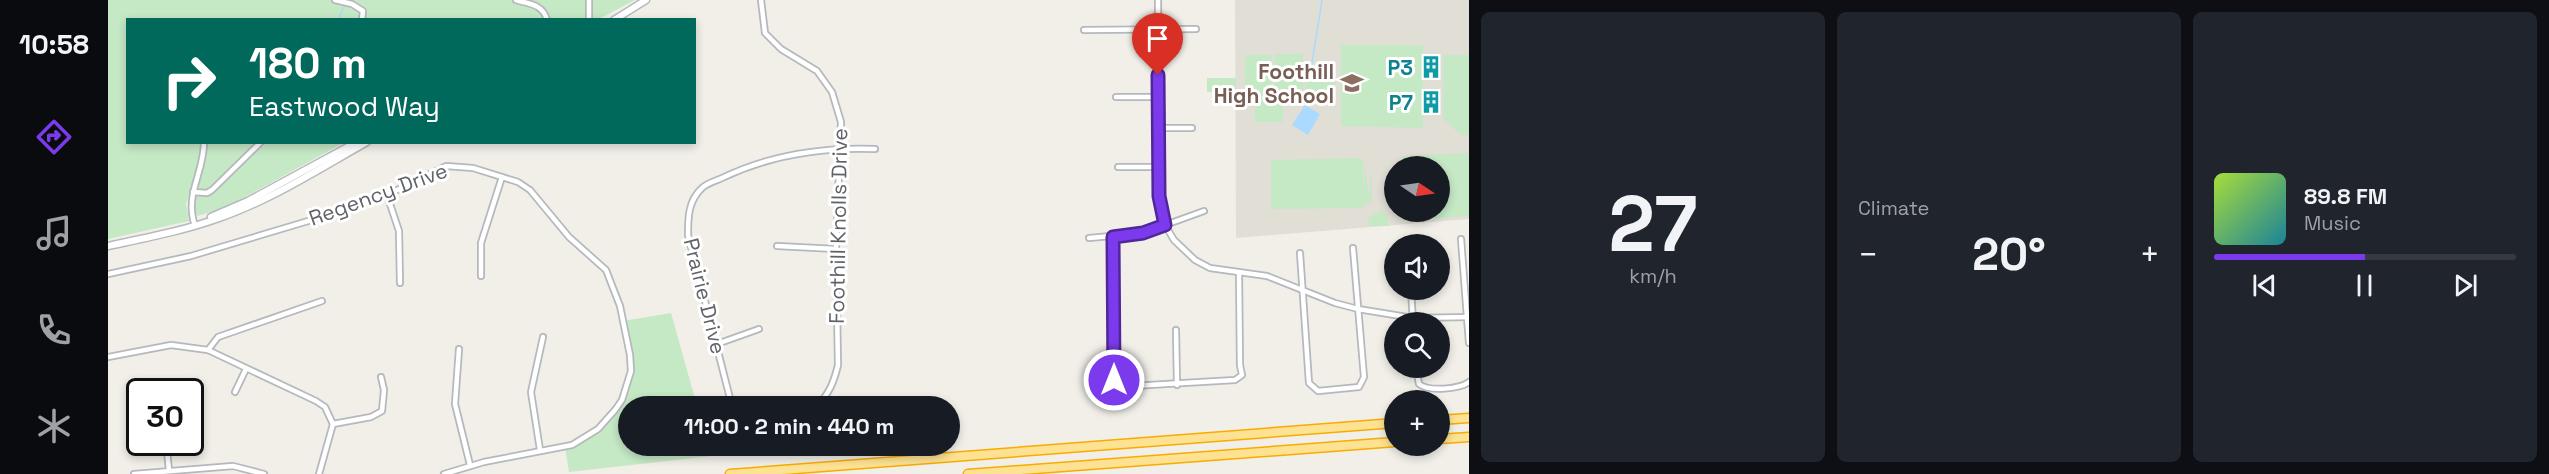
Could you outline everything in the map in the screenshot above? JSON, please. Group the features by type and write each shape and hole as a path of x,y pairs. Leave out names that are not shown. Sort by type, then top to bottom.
{"highway":[{"path":"1450,419 1469,418"},
{"path":"730,474 1384,424"},
{"path":"1450,438 1469,437"},
{"path":"968,474 1384,443"}],"main road":[{"path":"617,18 646,0"},
{"path":"195,226 248,201 353,144"},
{"path":"108,246 195,226 250,205 363,144"}],"street":[{"path":"335,0 352,4 363,11 362,18"},
{"path":"516,0 539,7 545,12 546,18"},
{"path":"589,0 589,18"},
{"name":"Foothill Knolls Drive","path":"761,0 765,33 782,49 817,71 832,92 841,122 836,249 838,365 830,389 825,396"},
{"path":"1158,0 1159,204 1165,225 1174,240 1195,260 1218,270 1267,276 1358,309 1384,314"},
{"path":"1084,30 1196,29"},
{"path":"1116,97 1159,97"},
{"path":"1159,128 1192,128"},
{"path":"195,226 190,208 204,144"},
{"path":"193,192 207,193 259,144"},
{"name":"Prairie Drive","path":"730,396 688,235 688,209 702,188 736,171 807,151 840,147 875,149"},
{"name":"Regency Drive","path":"108,274 191,256 335,213 387,195 446,166 473,168 502,177 530,190 569,237 606,270 620,306 631,371 622,400 609,417 598,429 572,445 470,465 444,474"},
{"path":"1118,167 1159,167"},
{"path":"481,276 481,243 502,177"},
{"path":"387,195 399,231 400,283"},
{"path":"1089,237 1143,233 1204,211"},
{"path":"1113,237 1115,387 1235,380 1242,375 1239,273"},
{"path":"1461,239 1469,344"},
{"path":"777,246 836,249"},
{"path":"1300,253 1310,384 1318,391 1359,387 1362,383 1353,248"},
{"path":"208,350 218,337 322,301"},
{"path":"1450,318 1468,317"},
{"path":"717,344 759,329"},
{"path":"1176,330 1177,385"},
{"path":"540,450 531,392 543,337"},
{"path":"108,357 171,345 208,350 325,407 333,424 319,474"},
{"path":"459,348 455,404 470,465"},
{"path":"235,392 246,369"},
{"path":"333,424 371,417 382,411 384,390 381,377"},
{"path":"1418,378 1419,384 1426,389 1463,386 1469,382"},
{"path":"168,456 169,470"},
{"path":"134,474 233,466 264,474"}],"shaded area":[{"name":"Foothill High School","path":"1235,0 1469,0 1469,219 1450,221 1450,156 1384,156 1384,222 1432,222 1236,238"}],"green space":[{"path":"108,0 635,0 601,18 126,18 126,144 256,144 206,190 199,190 199,186 192,184 186,204 189,221 108,239"},
{"path":"1341,45 1423,45 1423,128 1341,126"},
{"path":"1275,54 1303,54 1303,95 1275,95"},
{"path":"1245,55 1272,55 1272,95 1245,96"},
{"path":"1443,55 1469,55 1469,135 1461,135 1443,118"},
{"path":"1207,78 1236,78 1236,92 1207,92"},
{"path":"1306,81 1335,81 1335,95 1306,95"},
{"path":"1283,97 1283,122 1255,122 1255,98"},
{"path":"265,144 341,144 225,208 197,216 194,208 196,197 212,192"},
{"path":"1469,153 1469,216 1450,217 1450,156 1402,156"},
{"path":"1363,159 1363,200 1365,165 1369,200 1371,165 1372,202 1363,204 1363,208 1271,209 1271,160"},
{"path":"1382,210 1384,222 1388,222 1389,226 1369,226 1368,218"},
{"path":"671,313 694,396 621,396 629,375 629,352 623,321"},
{"path":"618,402 618,456 711,456 569,472 565,447 591,435"}],"water":[{"path":"1305,105 1320,114 1308,135 1292,125"}],"waterway":[{"path":"339,18 347,0"},
{"path":"1310,76 1322,0"}],"place":[{"name":"P3","path":"1431,67"},
{"name":"Foothill High School","path":"1352,83"},
{"name":"P7","path":"1431,102"}],"route":[{"path":"1114,380 1113,237 1143,233 1165,225 1159,204 1158,75"}]}
